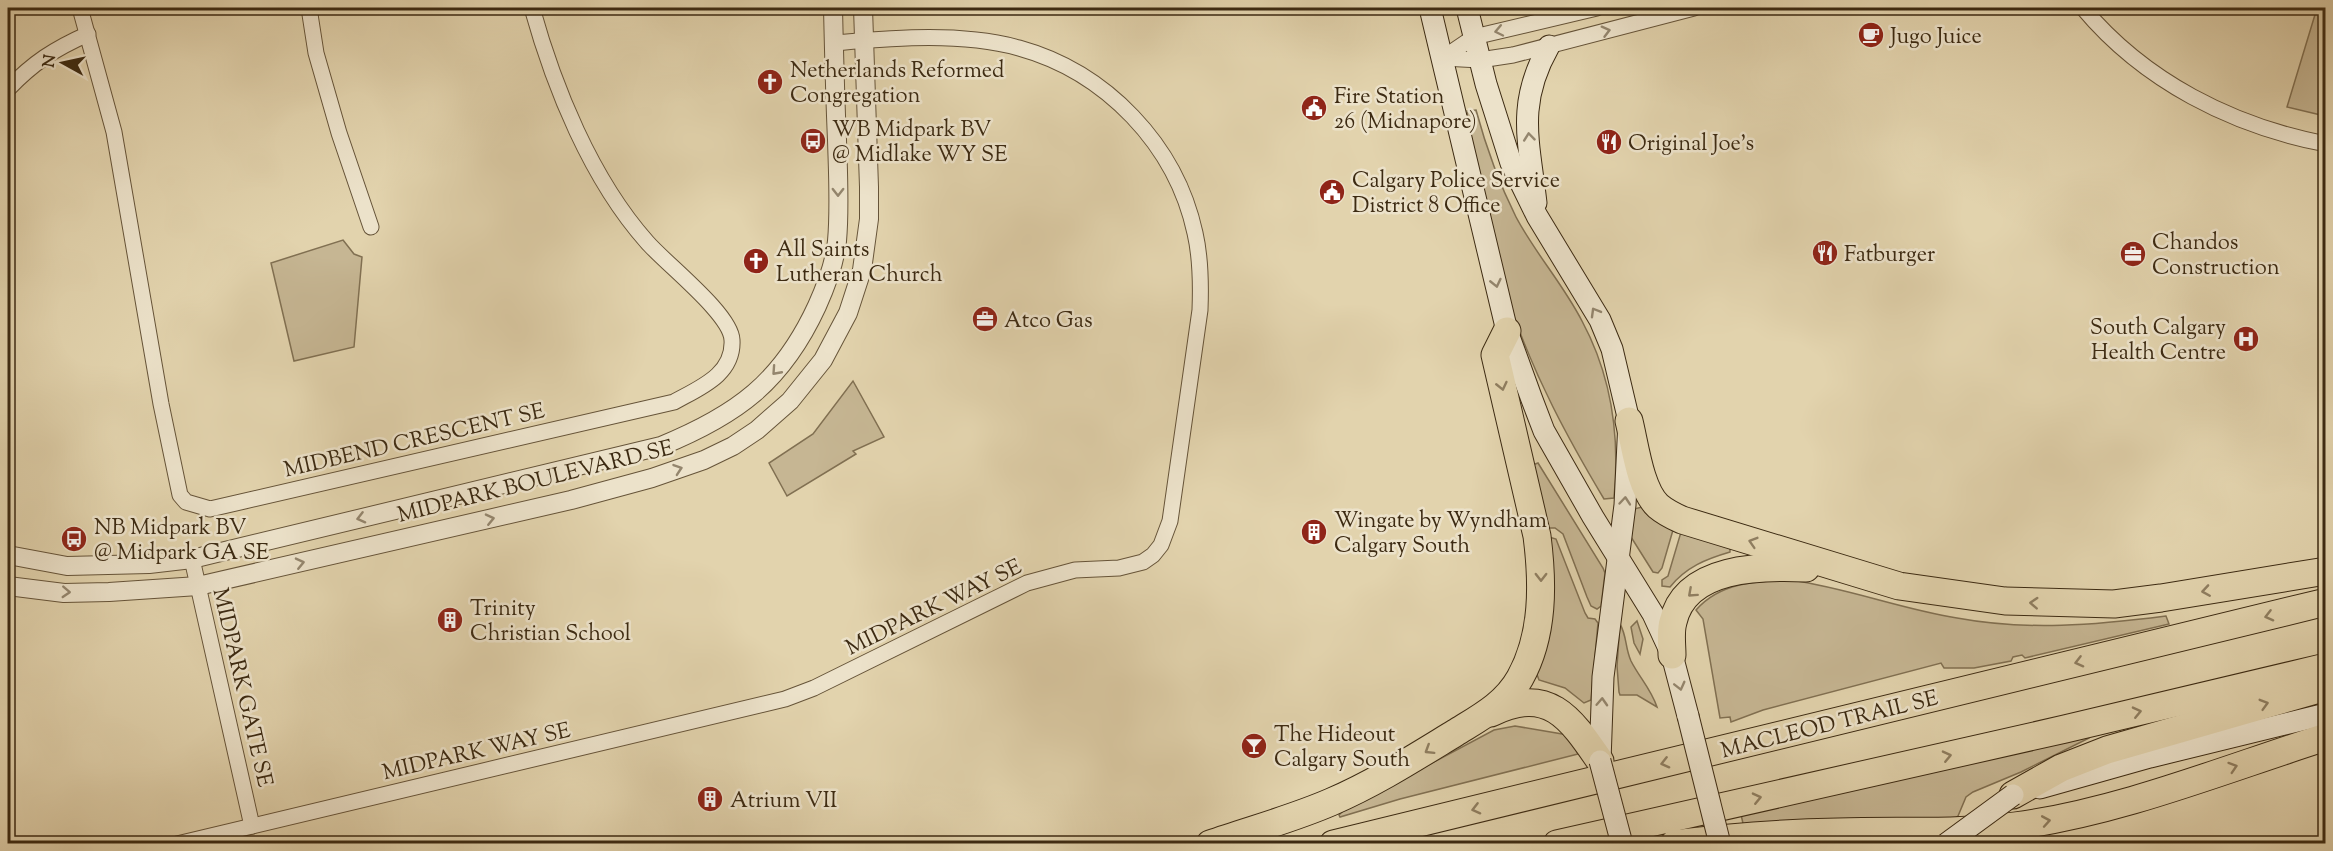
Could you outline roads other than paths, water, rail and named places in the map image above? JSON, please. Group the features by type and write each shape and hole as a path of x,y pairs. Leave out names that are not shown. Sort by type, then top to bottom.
{"highway":[{"path":"1210,843 1328,803 1396,770 1503,702 1520,680 1531,656 1538,624 1541,565 1538,536 1495,355 1507,331"},
{"path":"1629,421 1644,484 1656,505 1668,513 1682,520 1899,586 2005,602 2114,604 2325,571"},
{"path":"1672,655 1672,623 1676,611 1694,589 1709,580 1726,573 1760,567 1849,572"},
{"name":"MACLEOD TRAIL SE","path":"1333,843 2325,602"},
{"path":"1557,843 2066,729 2325,667"},
{"path":"2013,795 2061,768 2107,750 2325,687"},
{"path":"1479,719 1506,706 1522,702 1542,704 1564,715 1572,722 1600,761"},
{"path":"1674,843 1745,835 1980,830 2049,821 2095,811 2325,737"}],"main road":[{"path":"1430,8 1507,331 1544,431 1617,559 1653,614 1672,655 1720,843"},
{"path":"1467,8 1510,163 1537,216 1600,320 1612,349 1629,421 1625,505 1603,677 1600,761 1622,843"},
{"path":"1537,216 1526,115 1531,87 1538,66 1549,46"},
{"path":"1946,843 2013,795 2150,757 2325,714"}],"street":[{"name":"MIDBEND CRESCENT SE","path":"80,8 114,132 159,393 180,495 186,502 210,509 674,402 726,369 732,340 725,321 648,243 614,198 565,107 543,48 532,8"},
{"path":"309,8 316,53 339,133 371,227"},
{"name":"MIDPARK BOULEVARD SE","path":"8,555 67,566 149,564 192,559 662,446 715,422 751,396 781,366 798,342 824,290 835,252 839,189 833,8"},
{"name":"MIDPARK BOULEVARD SE","path":"8,586 64,593 198,586 571,500 652,478 704,460 757,430 790,401 823,360 848,313 862,270 869,208 863,8"},
{"path":"1443,58 1474,37 1597,8"},
{"path":"1443,58 1480,60 1549,46 1694,8"},
{"path":"2083,8 2135,58 2171,85 2204,104 2255,126 2325,144"},
{"path":"8,89 35,62 88,34"},
{"name":"MIDPARK WAY SE","path":"177,843 785,699 814,688 1027,583 1075,570 1119,568 1136,564 1153,555 1167,532 1175,495 1200,310 1201,275 1195,232 1187,206 1169,165 1143,128 1120,104 1097,84 1044,56 1019,48 972,40 834,43"},
{"name":"MIDPARK GATE SE","path":"192,559 252,826"}],"place":[{"name":"Jugo Juice","path":"1871,35"},
{"name":"Netherlands Reformed Congregation","path":"770,82"},
{"name":"Fire Station 26 (Midnapore)","path":"1314,108"},
{"name":"WB Midpark BV @ Midlake WY SE","path":"813,141"},
{"name":"Original Joe's","path":"1609,142"},
{"name":"Calgary Police Service District 8 Office","path":"1332,192"},
{"name":"Fatburger","path":"1825,253"},
{"name":"Chandos Construction","path":"2133,254"},
{"name":"All Saints Lutheran Church","path":"756,261"},
{"name":"Atco Gas","path":"985,319"},
{"name":"South Calgary Health Centre","path":"2246,339"},
{"name":"Wingate by Wyndham Calgary South","path":"1314,532"},
{"name":"NB Midpark BV @ Midpark GA SE","path":"74,539"},
{"name":"Trinity Christian School","path":"450,620"},
{"name":"The Hideout Calgary South","path":"1254,746"},
{"name":"Atrium VII","path":"710,799"}]}
